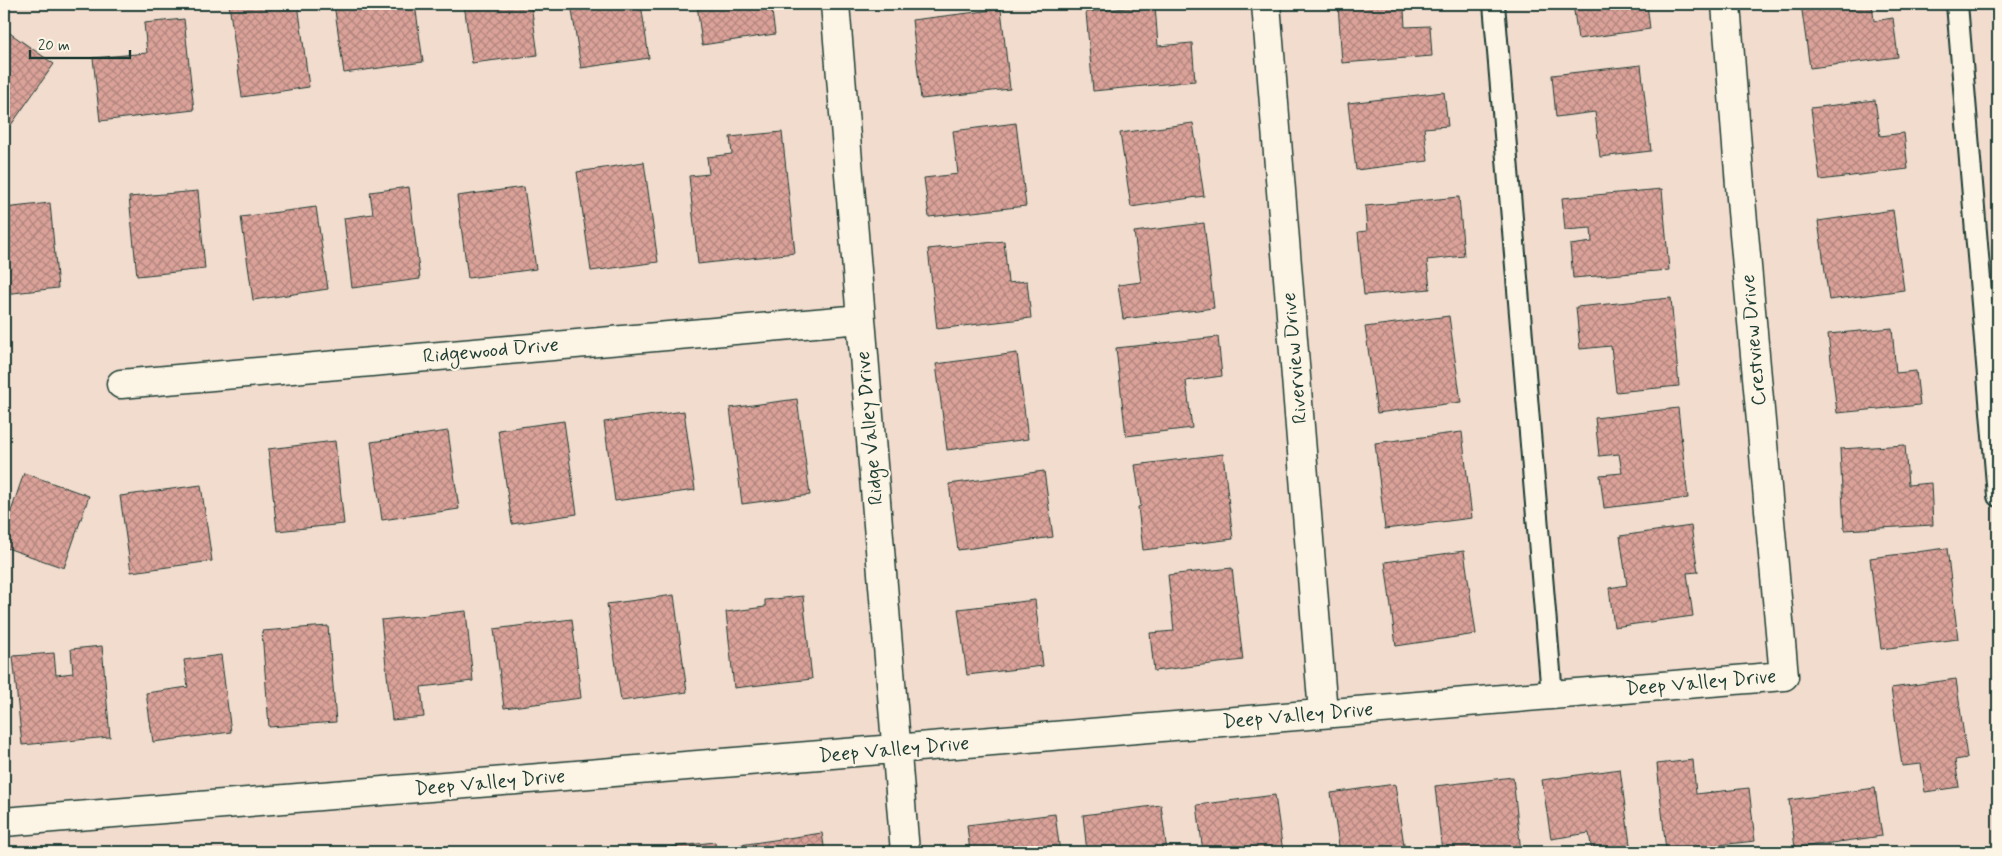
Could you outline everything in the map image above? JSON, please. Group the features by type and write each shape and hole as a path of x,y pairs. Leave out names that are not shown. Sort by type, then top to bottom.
{"street":[{"name":"Ridge Valley Drive","path":"835,4 905,852"},
{"name":"Riverview Drive","path":"1266,4 1323,713"},
{"name":"Crestview Drive","path":"1726,4 1742,210 1784,676"},
{"name":"Ridgewood Drive","path":"121,384 861,319"},
{"name":"Deep Valley Drive","path":"4,822 1784,676"}],"lane":[{"path":"1494,4 1552,695"},
{"path":"1957,4 1998,496"}],"building":[{"path":"229,4 298,4 309,87 242,97"},
{"path":"334,4 415,4 423,62 344,73"},
{"path":"464,4 531,4 538,55 472,63"},
{"path":"571,4 641,4 649,58 581,68"},
{"path":"697,4 771,4 775,34 702,45"},
{"path":"1338,4 1436,4 1436,7 1404,9 1405,27 1430,26 1432,56 1342,63"},
{"path":"1573,4 1647,4 1650,29 1578,39"},
{"path":"1801,4 1872,4 1874,21 1893,18 1898,57 1810,68"},
{"path":"1155,5 1158,46 1192,43 1195,81 1093,91 1086,12"},
{"path":"1001,9 1010,89 921,99 912,20"},
{"path":"184,19 194,110 100,121 93,58 147,53 144,23"},
{"path":"4,29 54,64 11,125 4,120"},
{"path":"1641,65 1651,151 1600,157 1595,112 1556,117 1552,75"},
{"path":"1444,92 1448,126 1424,128 1428,161 1356,170 1348,103"},
{"path":"1875,100 1880,136 1904,133 1908,169 1820,180 1811,108"},
{"path":"1016,123 1026,206 929,217 924,178 958,174 953,131"},
{"path":"1193,123 1204,196 1131,207 1120,133"},
{"path":"782,132 795,253 698,264 689,176 709,174 707,157 732,154 730,137"},
{"path":"644,162 658,262 591,271 577,172"},
{"path":"409,187 420,279 352,288 344,218 373,214 370,192"},
{"path":"524,187 536,269 468,278 457,196"},
{"path":"1662,189 1669,270 1573,278 1570,245 1592,242 1591,228 1565,230 1562,198"},
{"path":"198,191 205,269 137,276 129,197"},
{"path":"1459,197 1464,256 1427,260 1430,289 1364,295 1358,232 1367,231 1365,206"},
{"path":"50,203 58,288 4,294 4,208"},
{"path":"316,207 328,289 253,300 241,217"},
{"path":"1893,210 1904,290 1829,300 1818,221"},
{"path":"1204,223 1214,308 1123,319 1118,285 1141,282 1134,232"},
{"path":"1004,241 1008,283 1027,281 1031,318 937,329 928,249"},
{"path":"1671,298 1679,386 1616,392 1611,346 1580,349 1576,307"},
{"path":"1449,316 1461,402 1377,413 1365,327"},
{"path":"1892,328 1896,373 1916,371 1920,405 1837,413 1828,334"},
{"path":"1218,337 1222,376 1186,381 1192,428 1126,436 1116,348"},
{"path":"1017,353 1028,439 947,450 936,364"},
{"path":"797,399 810,495 742,504 730,408"},
{"path":"1678,408 1688,498 1604,508 1600,475 1622,473 1619,454 1599,456 1595,418"},
{"path":"684,411 695,490 615,501 604,422"},
{"path":"564,421 577,514 512,524 498,430"},
{"path":"448,431 459,509 382,520 371,442"},
{"path":"1462,432 1472,518 1385,529 1375,443"},
{"path":"335,441 344,524 277,531 268,449"},
{"path":"1905,445 1908,485 1931,483 1933,525 1844,530 1840,449"},
{"path":"1223,454 1233,539 1143,550 1138,507 1141,506 1135,465"},
{"path":"1044,471 1053,537 958,550 949,484"},
{"path":"24,473 89,496 64,568 4,547 4,532"},
{"path":"201,485 212,561 131,572 120,496"},
{"path":"1691,526 1698,572 1687,573 1693,616 1614,627 1609,588 1627,585 1620,536"},
{"path":"1947,548 1958,639 1881,649 1870,558"},
{"path":"1464,551 1476,634 1396,646 1385,562"},
{"path":"1232,568 1243,660 1154,671 1150,633 1174,631 1168,575"},
{"path":"674,595 687,692 621,701 607,604"},
{"path":"803,596 812,679 734,688 726,612 765,607 765,600"},
{"path":"1035,600 1043,666 967,675 958,609"},
{"path":"466,611 473,681 421,687 424,717 392,720 381,620"},
{"path":"572,619 581,698 504,708 494,629"},
{"path":"328,626 336,722 269,727 262,631"},
{"path":"102,646 110,737 22,745 13,656 54,653 56,675 73,673 71,649"},
{"path":"221,655 231,732 153,742 146,693 188,687 184,660"},
{"path":"1956,679 1967,758 1955,760 1959,787 1925,792 1921,764 1902,766 1891,688"},
{"path":"1693,760 1696,794 1749,788 1755,841 1666,851 1657,764"},
{"path":"1620,769 1631,852 1592,852 1589,833 1551,839 1542,780"},
{"path":"1513,777 1521,852 1442,852 1435,786"},
{"path":"1395,784 1405,852 1340,852 1331,793"},
{"path":"1875,788 1882,836 1795,848 1789,800"},
{"path":"1275,795 1283,852 1203,852 1197,805"},
{"path":"1161,805 1167,852 1087,852 1083,815"},
{"path":"1055,814 1060,852 970,852 967,825"},
{"path":"822,833 825,852 741,852 740,845"},
{"path":"715,842 716,852 626,852"}]}
